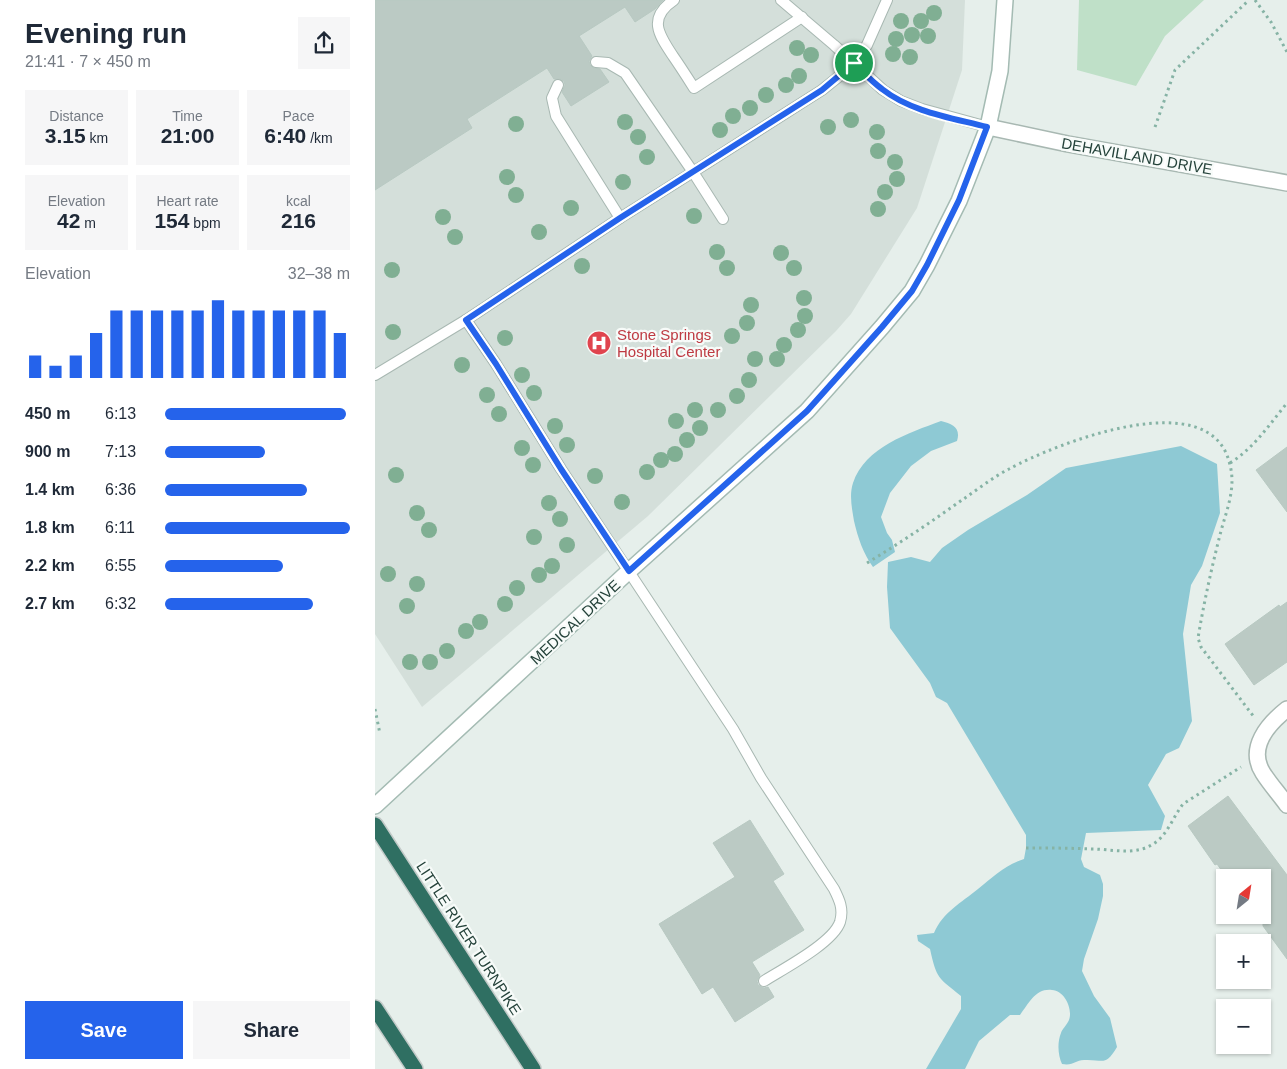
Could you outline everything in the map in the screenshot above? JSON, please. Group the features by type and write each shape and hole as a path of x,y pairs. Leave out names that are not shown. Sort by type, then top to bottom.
{"highway":[{"name":"LITTLE RIVER TURNPIKE","path":"375,826 533,1069"},
{"path":"375,1008 415,1069"}],"street":[{"name":"MEDICAL DRIVE","path":"375,806 629,571 807,411 912,291 959,200 987,127 1000,71 1005,0"},
{"name":"DEHAVILLAND DRIVE","path":"987,127 1068,144 1287,183"},
{"path":"1287,709 1273,720 1265,730 1258,747 1257,760 1262,772 1287,805"}],"lane":[{"path":"674,0 666,5 660,13 658,21 659,35 694,88 801,17"},
{"path":"781,0 883,90 901,101 938,114 987,127"},
{"path":"375,375 466,320 620,218 822,90 854,63 867,45 887,0"},
{"path":"596,62 609,63 625,73 723,219"},
{"path":"558,85 552,98 556,116 620,218"},
{"path":"466,320 506,379 561,469 733,729 761,778 842,904 840,922 829,938 764,981"}],"path":[{"path":"1155,127 1175,70 1249,0"},
{"path":"1255,0 1271,22 1287,52"},
{"path":"1230,463 1256,442 1287,403"},
{"path":"867,563 897,545 1007,470 1060,445 1090,436 1154,422 1190,425 1215,438 1223,446 1233,477 1198,638 1201,648 1265,730"},
{"path":"375,709 380,734"},
{"path":"1026,848 1082,848 1126,851 1153,845 1162,837 1183,804 1258,756"}],"shaded area":[{"name":"Stone Springs Hospital Center","path":"375,0 965,0 962,70 917,208 851,314 648,516 422,707 375,634"}],"green space":[{"path":"1079,0 1204,0 1165,36 1136,86 1077,70"}],"water":[{"path":"941,421 955,427 958,433 957,441 931,451 911,466 890,493 881,517 892,540 895,552 873,567 861,545 854,521 851,497 853,483 859,470 867,460 889,443"},
{"path":"1181,446 1217,464 1220,513 1202,566 1191,585 1183,634 1192,721 1179,748 1166,754 1148,785 1165,816 1161,830 1086,833 1081,859 1084,867 1100,875 1103,884 1103,896 1098,919 1084,959 1082,971 1094,996 1110,1018 1117,1047 1107,1060 1084,1060 1062,1064 1059,1053 1059,1041 1062,1031 1069,1020 1069,1006 1064,997 1057,991 1046,990 1033,997 1020,1015 1010,1015 979,1041 965,1069 926,1069 961,1009 961,996 939,977 930,949 918,941 917,935 934,933 942,919 953,908 999,872 1024,859 1026,835 947,703 936,697 930,683 890,628 887,587 888,562 911,557 930,562 942,548 968,530 1027,495 1066,468"}],"building":[{"path":"375,0 663,0 655,9 635,22 625,7 579,36 592,56 589,61 590,65 593,68 600,69 609,82 571,106 562,92 565,85 564,81 554,79 547,68 467,119 472,128 375,190"},
{"path":"1287,447 1287,512 1256,470"},
{"path":"1287,602 1287,662 1254,685 1225,644 1279,605 1280,607"},
{"path":"1228,796 1287,875 1287,959 1271,937 1271,934 1269,934 1263,926 1263,924 1271,924 1271,869 1221,869 1217,864 1215,865 1188,826"},
{"path":"750,820 784,874 773,881 804,930 752,962 760,975 757,981 758,985 764,988 768,987 774,997 735,1022 713,987 702,994 659,924 735,877 713,843"}],"place":[{"name":"Stone Springs Hospital Center","path":"599,343"}],"route":[{"path":"854,63 883,90 901,101 938,114 987,127 968,181 927,265 912,291 882,327 807,411 629,571 466,320 620,218 822,90 854,63"}]}
